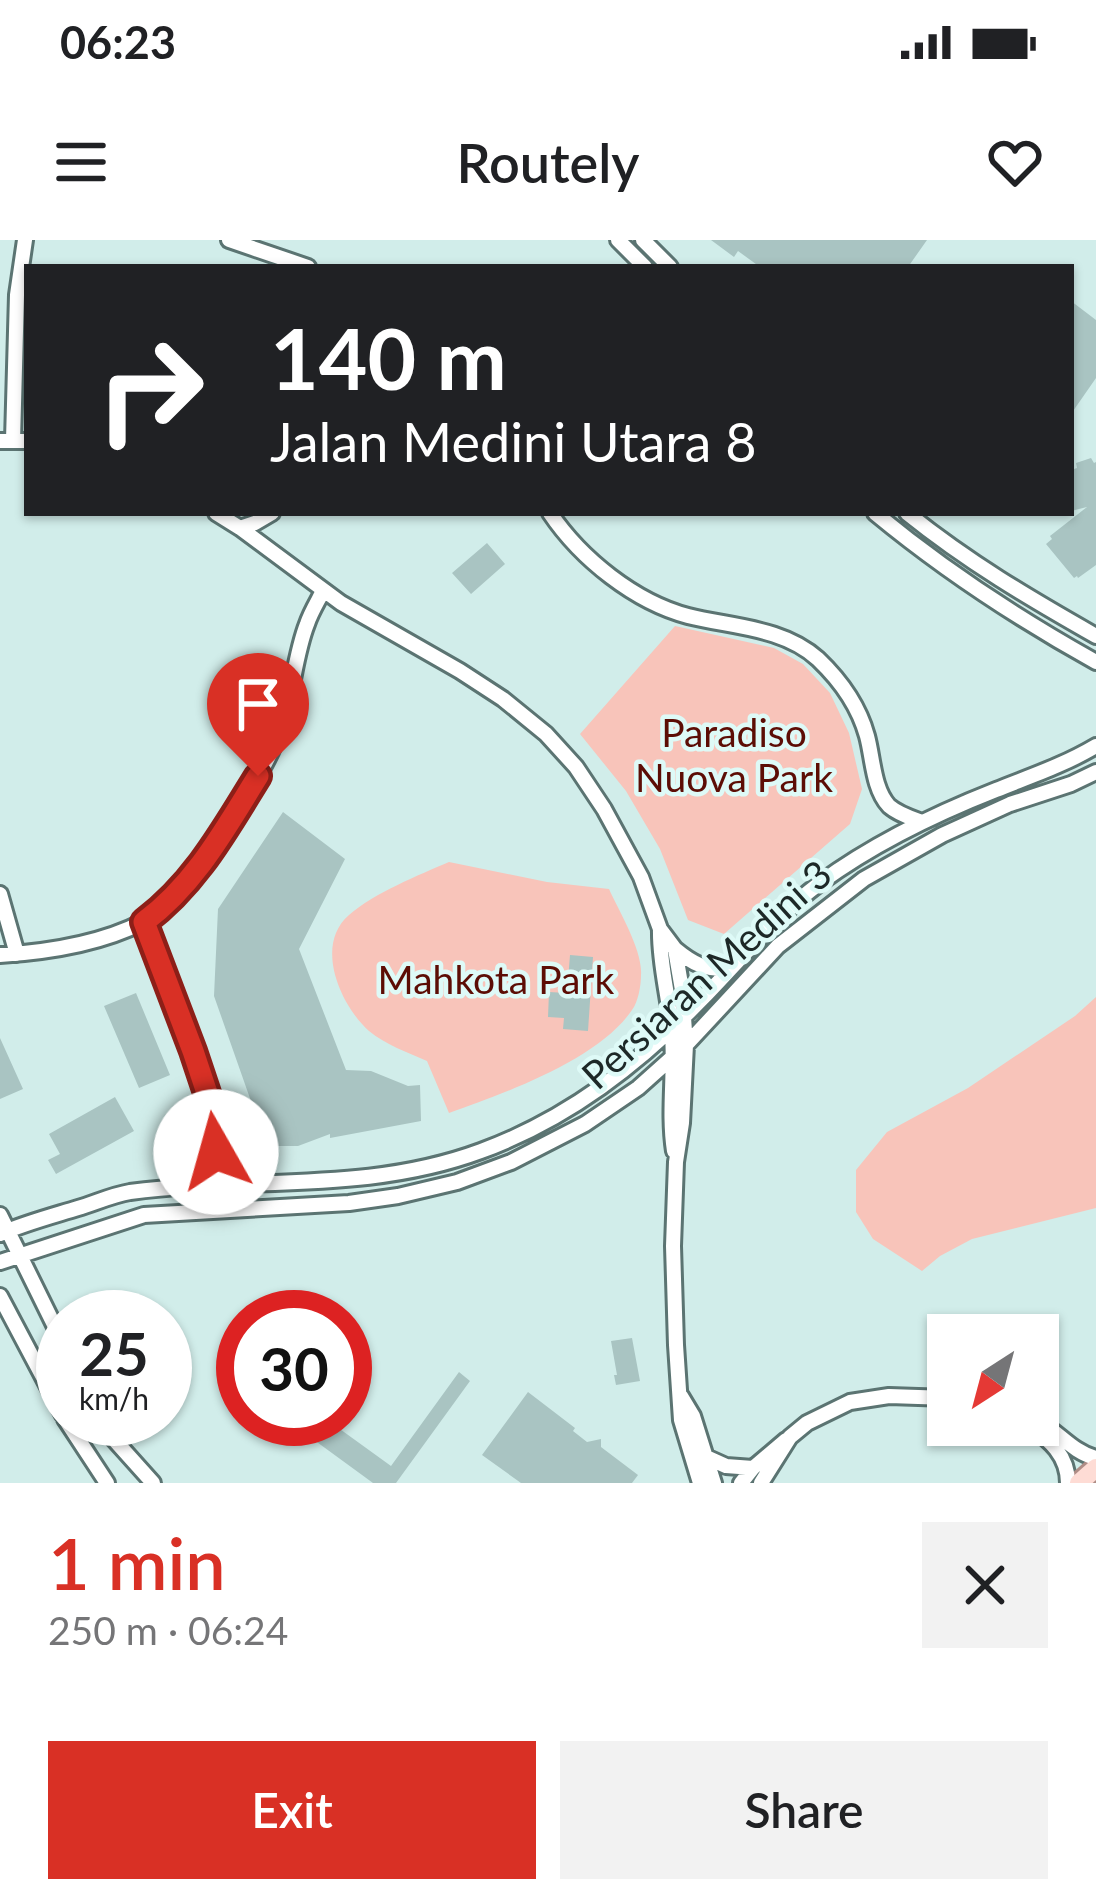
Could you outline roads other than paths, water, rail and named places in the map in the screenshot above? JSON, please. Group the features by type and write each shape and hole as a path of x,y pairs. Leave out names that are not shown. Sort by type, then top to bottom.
{"main road":[{"path":"1079,1483 1096,1468"}],"street":[{"path":"14,441 17,295 25,240"},
{"path":"230,240 299,264"},
{"path":"619,240 642,264"},
{"path":"644,240 667,264"},
{"path":"221,516 323,590 503,699 546,734 604,809 641,877 660,929 675,949 704,969 728,969"},
{"path":"240,528 267,516"},
{"path":"552,516 598,566 662,608 766,632 818,660 844,688 857,711 887,804 922,822"},
{"path":"878,516 981,594 1096,662"},
{"path":"912,516 988,574 1096,636"},
{"path":"0,956 102,938 144,922 202,866 278,737 306,626 323,590"},
{"name":"Persiaran Medini 3","path":"4,1232 126,1192 366,1178 448,1163 480,1152 597,1092 672,1028 787,910 860,856 922,822 1063,766 1096,746"},
{"name":"Persiaran Medini 3","path":"0,1262 144,1215 398,1196 457,1182 550,1144 638,1088 686,1045 778,946 864,879 942,835 1096,772"},
{"path":"0,894 17,954"},
{"path":"144,922 222,1138 269,1184"},
{"path":"660,929 674,1057 669,1118"},
{"path":"675,949 686,1045 673,1246 676,1345 681,1420 700,1483"},
{"path":"638,1088 660,1093 666,1100 676,1162"},
{"path":"181,1189 216,1152 222,1138"},
{"path":"0,1215 4,1232 37,1290"},
{"path":"0,1296 36,1364"},
{"path":"681,1396 693,1416 714,1483"},
{"path":"741,1483 757,1476 807,1423 850,1402 889,1396 927,1397"},
{"path":"1059,1433 1082,1454 1096,1458"},
{"path":"83,1446 107,1483"},
{"path":"120,1446 153,1483"},
{"path":"1053,1446 1066,1462 1068,1483"},
{"path":"706,1456 757,1476"}],"park label":[{"name":"Paradiso Nuova Park","path":"734,754"},
{"name":"Mahkota Park","path":"496,979"}]}
